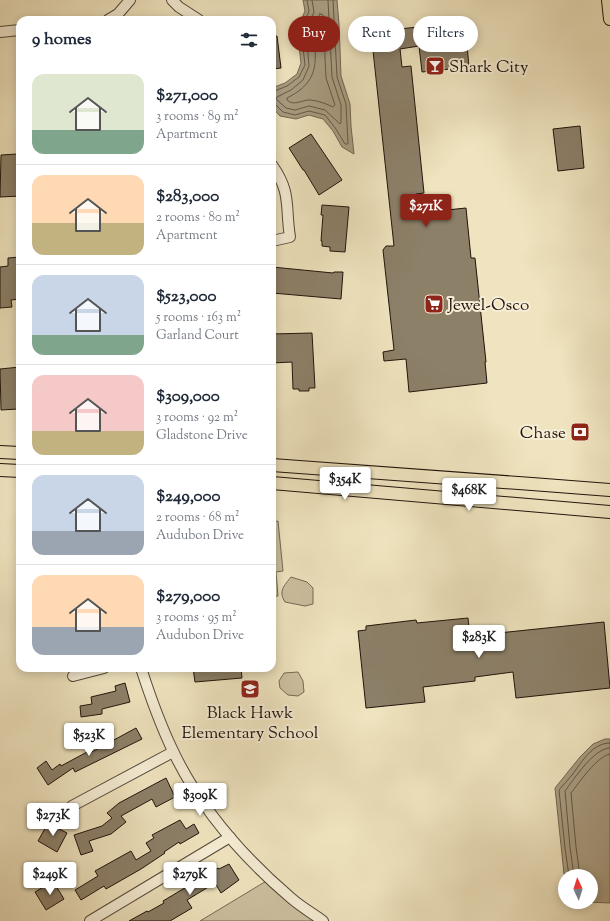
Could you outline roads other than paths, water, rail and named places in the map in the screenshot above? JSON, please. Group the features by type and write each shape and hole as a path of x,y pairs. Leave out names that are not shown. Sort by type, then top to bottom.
{"main road":[{"path":"608,0 610,19"},
{"path":"0,452 16,453"},
{"path":"276,465 610,490"},
{"path":"0,470 16,471"},
{"path":"276,483 610,512"}],"street":[{"path":"115,16 130,0"},
{"path":"172,0 193,16"},
{"path":"0,32 16,30"},
{"path":"276,172 282,182 287,197 290,238 276,240"},
{"path":"73,676 88,672"},
{"path":"142,672 155,710 173,752 205,804 230,837 257,866 291,898 323,921"},
{"path":"72,806 173,752"},
{"path":"90,921 230,837"}],"water":[{"path":"303,0 337,0 338,16 303,16 305,11"},
{"path":"340,50 341,76 350,104 354,154 342,147 333,131 323,119 309,115 296,119 280,116 276,112 276,86 285,83 297,74 301,63 300,52 340,52"},
{"path":"605,739 610,739 610,903 598,902 598,869 563,869 555,788 580,757 593,744"}],"place":[{"name":"Shark City","path":"435,66"},
{"name":"Jewel-Osco","path":"434,304"},
{"name":"Chase","path":"580,432"},
{"name":"Black Hawk Elementary School","path":"250,689"}]}
